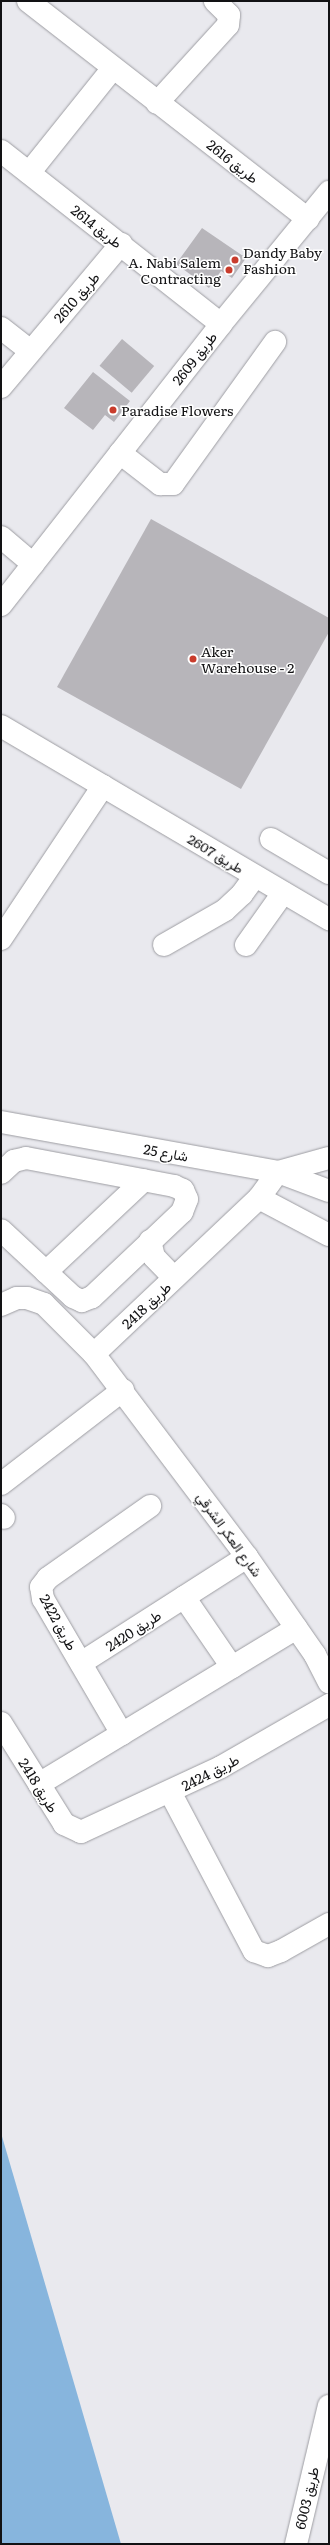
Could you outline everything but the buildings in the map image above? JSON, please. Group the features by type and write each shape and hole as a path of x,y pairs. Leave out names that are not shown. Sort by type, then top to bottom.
{"street":[{"name":"طريق 2616","path":"28,1 157,103 308,219"},
{"path":"157,103 228,25 229,15 215,1"},
{"path":"29,173 113,68"},
{"name":"طريق 2614","path":"1,152 121,244 221,324"},
{"name":"طريق 2609","path":"1,605 221,324 329,192"},
{"name":"طريق 2610","path":"1,387 121,244"},
{"path":"1,328 30,351"},
{"path":"120,453 160,484 173,484 274,342"},
{"path":"1,537 33,564"},
{"name":"طريق 2607","path":"1,726 329,919"},
{"path":"1,939 103,786"},
{"path":"271,839 329,873"},
{"path":"164,945 226,910 242,894 255,876"},
{"path":"246,945 283,893"},
{"name":"شارع 25","path":"1,1122 278,1172 329,1191"},
{"path":"1,1173 14,1160 26,1158 179,1187 187,1199 182,1212 92,1297 82,1301 73,1297 1,1230"},
{"path":"278,1172 329,1158"},
{"name":"طريق 2418","path":"94,1354 259,1198 278,1172"},
{"path":"46,1272 144,1180"},
{"path":"259,1198 329,1235"},
{"path":"150,1241 154,1257 169,1284"},
{"path":"128,1262 145,1268 169,1284"},
{"path":"1,1305 22,1298 44,1304 94,1354"},
{"name":"شارع العكر الشرقي","path":"94,1354 123,1390 247,1557 315,1654 329,1683"},
{"path":"1,1484 123,1390"},
{"name":"طريق 2422","path":"122,1734 43,1599 41,1587 48,1578 150,1506"},
{"name":"طريق 2420","path":"81,1663 247,1557"},
{"path":"184,1597 232,1667"},
{"path":"39,1784 297,1628"},
{"name":"طريق 2424","path":"87,1830 228,1764 329,1705"},
{"name":"طريق 2418","path":"3,1729 64,1824 74,1831 87,1830"},
{"path":"170,1792 254,1951 268,1956 281,1951 329,1924"},
{"name":"طريق 6003","path":"296,2544 328,2412"}],"water":[{"path":"1,2133 121,2544 1,2544"}],"place":[{"name":"Dandy Baby Fashion","path":"235,260"},
{"name":"A. Nabi Salem Contracting","path":"229,270"},
{"name":"Paradise Flowers","path":"113,410"},
{"name":"Aker Warehouse - 2","path":"193,659"}]}
